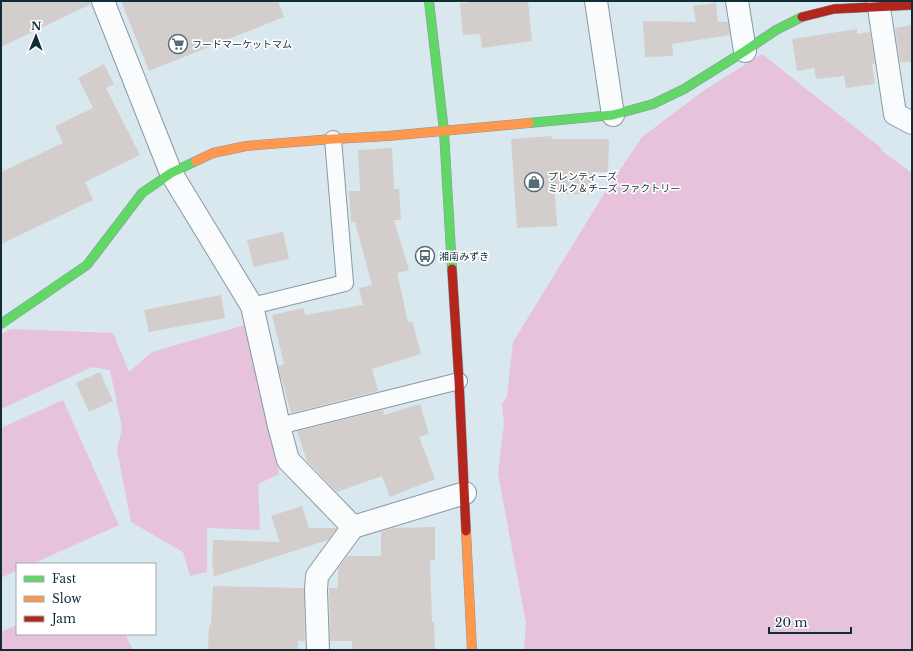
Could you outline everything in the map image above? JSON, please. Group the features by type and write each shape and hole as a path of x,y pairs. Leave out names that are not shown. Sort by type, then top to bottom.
{"street":[{"path":"103,1 171,172 252,306 288,460 353,527"},
{"path":"429,1 444,131 465,493 472,650"},
{"path":"596,1 613,115"},
{"path":"737,1 745,51"},
{"path":"1,324 87,265 142,193 171,172 213,153 246,146 388,136 613,115 653,104 684,89 776,30 800,18 834,9 879,4 912,5"},
{"path":"879,4 895,114 912,123"},
{"path":"318,650 317,576 353,527 465,493"}],"lane":[{"path":"252,306 345,283 333,139"},
{"path":"279,426 459,382"}],"shaded area":[{"path":"762,54 880,147 882,151 912,173 912,650 524,650 526,623 498,474 504,424 502,404 507,396 513,342 604,194 642,137 703,91"},
{"path":"245,325 279,474 258,484 260,530 207,528 207,572 190,576 183,552 131,522 117,450 122,428 110,370 92,367 1,409 1,334 11,329 113,333 129,372 152,352"},
{"path":"63,400 119,525 34,563 16,563 16,570 1,578 1,428"},
{"path":"16,625 16,635 126,635 133,650 1,650 1,632"}],"building":[{"path":"1,1 91,1 91,4 1,47"},
{"name":"フードマーケットマム","path":"121,1 278,1 284,17 149,71"},
{"path":"467,1 528,1 532,41 482,48 480,34 463,35 460,3 467,3"},
{"path":"716,3 718,22 728,22 730,35 672,44 673,56 645,57 643,21 696,22 693,6"},
{"path":"912,25 912,62 900,62 895,28"},
{"path":"857,29 857,34 870,32 875,64 872,64 875,84 846,88 844,76 816,79 814,68 797,71 792,39"},
{"path":"104,64 114,84 106,88 140,155 85,182 93,200 1,244 1,172 63,143 55,126 93,108 78,78"},
{"path":"552,136 552,139 609,139 608,172 592,172 593,194 555,194 557,226 517,228 511,139"},
{"path":"392,148 394,189 399,189 401,220 394,220 409,270 397,273 408,322 412,321 421,354 372,369 378,391 291,413 278,366 284,364 272,315 304,308 305,315 363,305 359,288 372,285 355,222 351,222 349,191 360,191 358,150"},
{"path":"283,232 289,259 254,267 247,240"},
{"path":"221,295 225,318 149,332 144,310"},
{"path":"100,372 113,401 89,412 76,383"},
{"path":"420,404 429,434 419,437 435,479 390,497 382,476 337,492 307,461 297,431 383,410 384,415"},
{"path":"302,506 309,528 337,528 328,540 213,577 213,540 280,542 271,516"},
{"path":"435,527 435,560 430,560 432,622 434,622 435,650 352,650 352,641 330,641 329,588 338,588 338,568 348,556 381,556 381,532 393,528"},
{"path":"213,586 304,588 305,641 298,641 298,650 208,650"}],"traffic: fast":[{"path":"429,1 444,131 452,269"},
{"path":"529,123 613,115 653,104 684,89 776,30 802,17"},
{"path":"1,324 87,265 142,193 171,173 196,161"}],"traffic: slow":[{"path":"196,161 213,153 246,146 388,136 529,123"},
{"path":"466,531 472,650"}],"traffic: jam":[{"path":"802,17 834,9 912,5"},
{"path":"452,269 466,531"}],"place":[{"name":"フードマーケットマム","path":"178,44"},
{"name":"プレンティーズ ミルク＆チーズ ファクトリー","path":"534,182"},
{"name":"湘南みずき","path":"425,256"}]}
